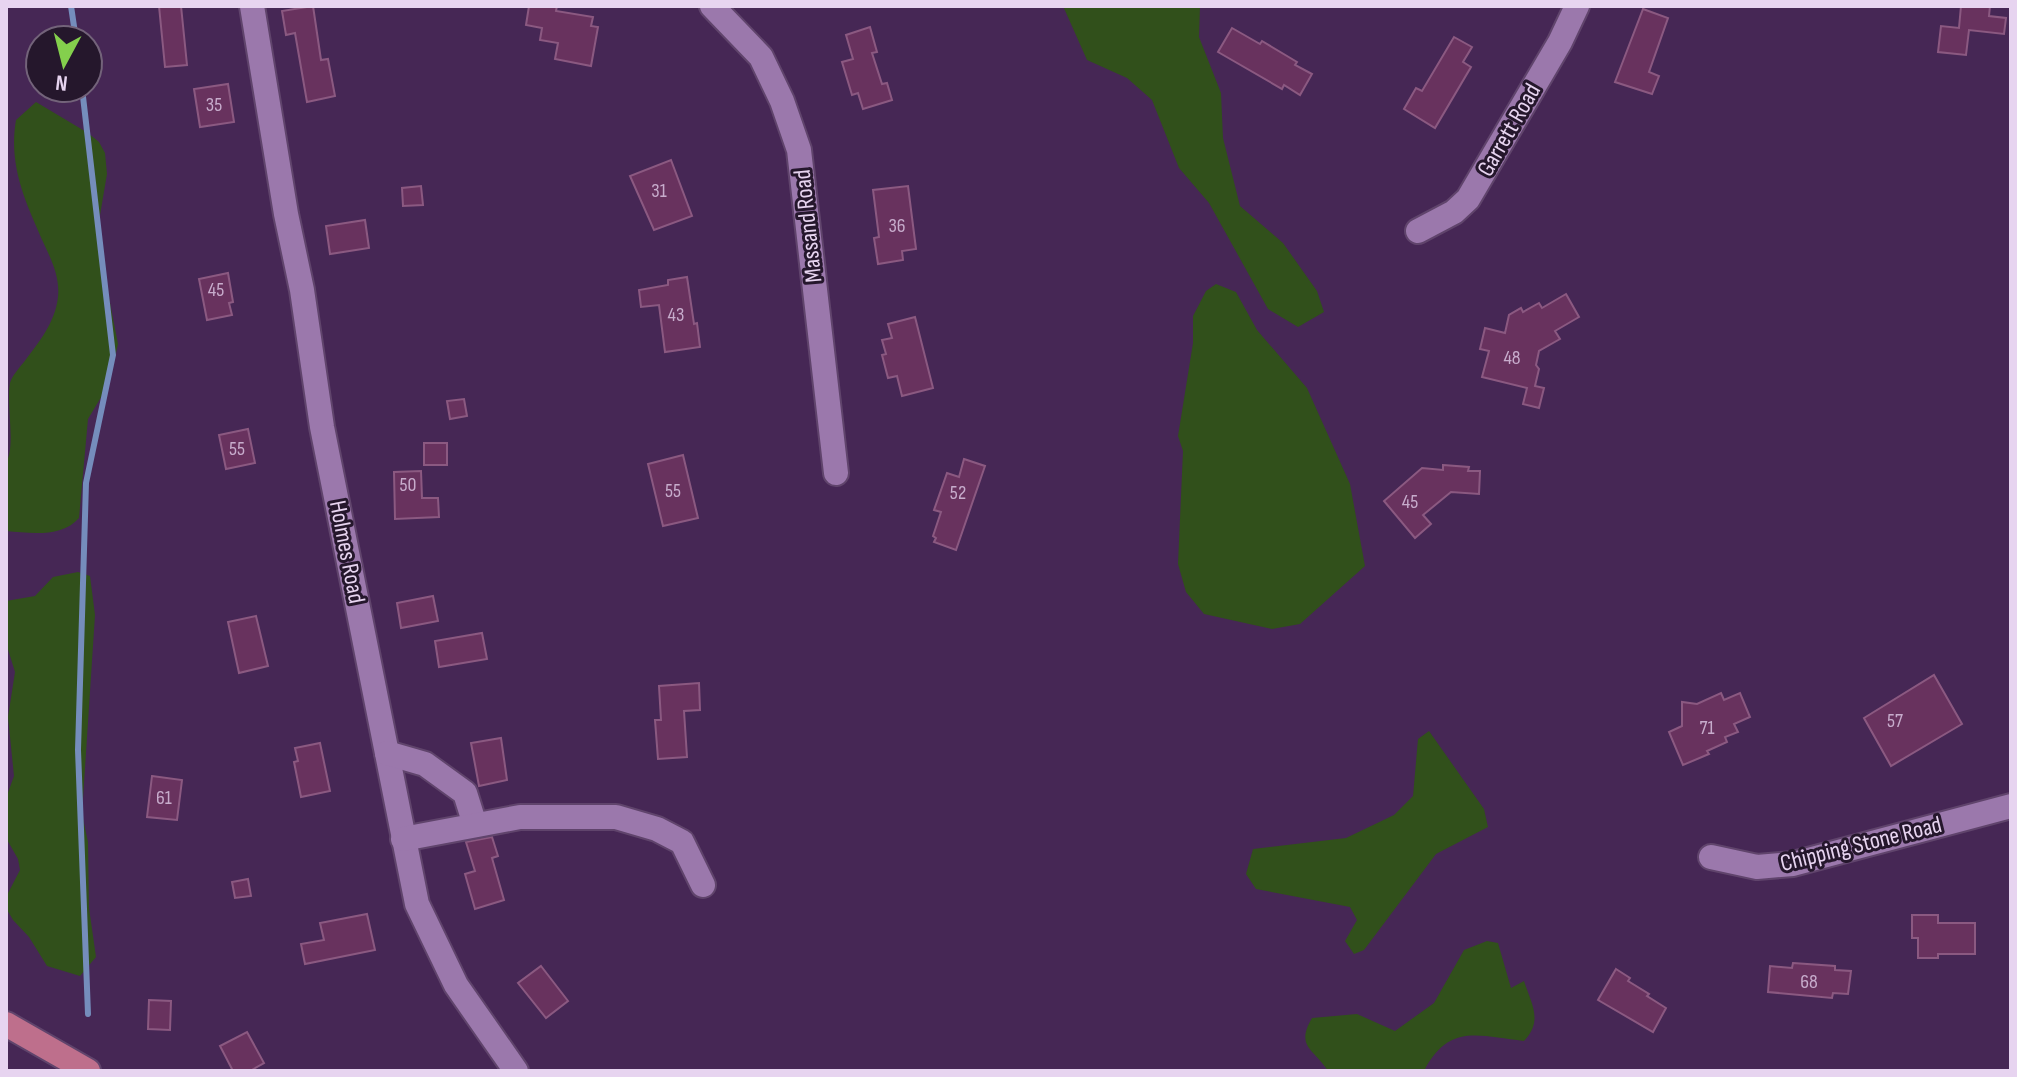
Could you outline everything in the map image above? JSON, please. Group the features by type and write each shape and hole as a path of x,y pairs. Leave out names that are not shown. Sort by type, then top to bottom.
{"main road":[{"path":"6,1024 88,1071"}],"street":[{"name":"Holmes Road","path":"252,6 286,214 302,290 322,427 417,904 456,985 516,1071"},
{"name":"Massand Road","path":"712,6 761,57 782,101 799,150 836,473"},
{"name":"Garrett Road","path":"1418,231 1454,212 1468,199 1560,42 1577,6"},
{"path":"387,753 425,764 465,793 475,825"},
{"name":"Chipping Stone Road","path":"1711,857 1757,867 1793,864 2011,806"},
{"path":"403,839 520,817 616,817 657,829 682,842 703,885"}],"green space":[{"path":"1063,6 1200,6 1199,37 1221,93 1223,138 1240,206 1283,243 1317,291 1324,312 1298,327 1268,309 1209,203 1179,168 1152,100 1127,78 1087,60"},
{"path":"34,104 39,104 88,133 99,142 105,153 107,174 98,241 118,344 109,384 88,419 79,518 64,529 35,533 6,531 6,462 11,436 10,383 46,332 54,315 58,283 20,184 14,153 16,120"},
{"path":"1216,284 1236,292 1257,330 1307,388 1350,484 1365,566 1300,624 1272,629 1204,614 1186,592 1178,564 1183,451 1178,436 1193,343 1193,316 1206,291"},
{"path":"78,572 90,576 95,615 82,814 88,842 89,908 96,957 80,976 47,966 6,908 6,897 20,870 18,859 6,838 6,798 14,776 8,717 15,672 6,643 6,601 35,596 53,577"},
{"path":"1429,731 1484,809 1488,827 1436,854 1364,950 1354,954 1345,941 1357,920 1350,907 1256,889 1246,874 1253,849 1346,838 1394,815 1413,796 1418,739"},
{"path":"1487,941 1498,943 1511,988 1524,981 1533,1005 1533,1027 1524,1041 1479,1036 1454,1039 1444,1045 1424,1071 1328,1071 1308,1047 1305,1035 1312,1018 1357,1014 1395,1031 1434,1003 1464,950"}],"building":[{"path":"159,6 181,6 187,65 165,67"},
{"path":"313,6 321,60 328,59 335,96 307,102 295,33 286,35 282,11"},
{"path":"529,6 557,6 556,11 593,17 591,26 598,27 591,66 555,59 558,43 540,40 542,28 526,25"},
{"path":"1961,6 1990,6 1989,16 2006,18 2004,34 1969,30 1966,55 1938,52 1941,26 1959,28"},
{"path":"1643,9 1668,18 1649,72 1659,76 1652,94 1615,82"},
{"path":"870,27 877,52 872,53 882,84 887,83 892,100 863,109 858,93 852,95 842,62 853,59 846,35"},
{"path":"1232,28 1260,44 1262,41 1312,74 1300,95 1284,85 1282,89 1218,52"},
{"path":"1454,37 1472,47 1463,62 1471,67 1435,128 1404,109 1416,88 1422,91"},
{"path":"228,84 234,122 200,127 194,89"},
{"path":"671,160 692,216 654,230 630,176"},
{"path":"421,186 423,205 403,206 402,188"},
{"path":"908,186 916,249 902,251 903,260 878,264 874,238 879,237 873,190"},
{"path":"365,220 369,248 330,254 326,226"},
{"path":"228,273 232,315 207,320 199,279"},
{"path":"687,277 700,347 665,352 659,305 641,307 639,290 668,285 668,280"},
{"path":"1566,294 1579,317 1555,331 1560,339 1539,351 1535,386 1544,388 1539,408 1523,404 1527,388 1482,377 1489,351 1480,349 1485,328 1505,333 1509,315 1521,308 1523,312 1539,303 1542,308"},
{"path":"915,317 933,388 902,396 897,376 888,378 882,340 892,338 888,324"},
{"path":"464,399 467,416 450,419 447,401"},
{"path":"248,429 255,463 226,469 219,435"},
{"path":"424,443 447,443 447,465 424,465"},
{"path":"683,455 698,518 663,526 648,464"},
{"path":"964,459 985,466 956,550 934,542 941,512 934,510 947,473 959,477"},
{"path":"1443,465 1480,471 1479,494 1451,492 1423,515 1431,524 1415,538 1384,501 1422,468 1443,470"},
{"path":"421,471 422,498 438,498 439,517 395,519 394,472"},
{"path":"433,596 438,621 401,628 397,603"},
{"path":"256,616 268,666 239,673 228,622"},
{"path":"482,633 487,659 439,667 435,641"},
{"path":"1934,675 1962,724 1891,766 1864,718"},
{"path":"699,683 700,710 684,711 687,757 658,759 655,720 661,720 659,686"},
{"path":"1721,693 1724,700 1740,693 1750,717 1734,724 1738,732 1725,737 1727,742 1683,765 1669,732 1682,726 1682,702 1697,704"},
{"path":"501,738 507,780 479,786 471,743"},
{"path":"320,743 330,791 301,797 294,762 298,761 295,748"},
{"path":"152,776 182,780 177,820 147,817"},
{"path":"492,837 498,856 492,858 504,900 475,909 465,874 475,871 466,842"},
{"path":"248,879 251,896 235,898 232,882"},
{"path":"367,914 375,950 305,964 301,944 324,940 320,923"},
{"path":"1912,915 1938,915 1938,923 1975,923 1975,954 1938,954 1938,958 1918,958 1918,938 1912,938"},
{"path":"1793,963 1835,966 1835,970 1851,971 1848,994 1833,993 1832,998 1768,992 1770,966 1792,968"},
{"path":"541,966 568,1001 546,1018 518,983"},
{"path":"1616,969 1666,1008 1653,1032 1598,1000"},
{"path":"149,1000 171,1001 170,1030 148,1029"},
{"path":"247,1032 264,1063 250,1071 233,1071 220,1046"}],"waterway":[{"path":"71,6 74,24"},
{"path":"84,104 113,355 86,483 78,750 88,1014"}]}
